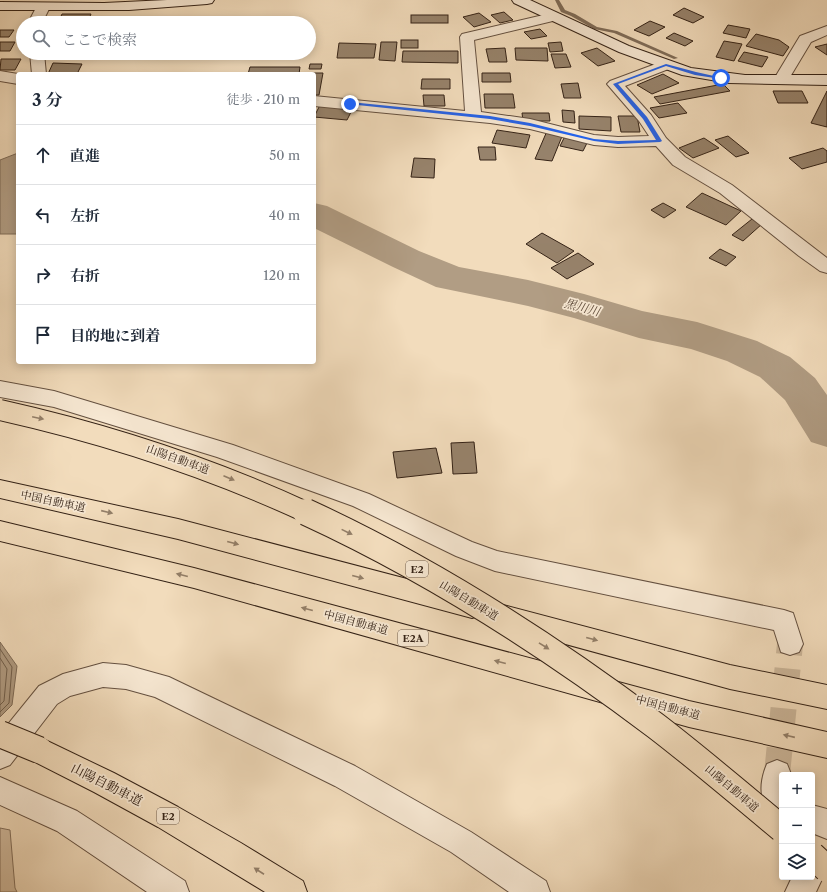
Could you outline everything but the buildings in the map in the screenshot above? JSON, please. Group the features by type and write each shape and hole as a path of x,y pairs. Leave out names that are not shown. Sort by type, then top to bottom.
{"highway":[{"name":"山陽自動車道","path":"0,410 57,422 142,446 217,473 298,508 382,549 462,595 550,650 639,714 704,764 779,826"},
{"name":"中国自動車道","path":"0,489 178,529 730,677 827,697"},
{"name":"中国自動車道","path":"0,531 194,578 689,714 827,745"},
{"name":"山陽自動車道","path":"0,734 39,750 93,776 157,810 245,861 292,892"},
{"path":"815,858 827,869"}],"street":[{"path":"0,6 43,7 168,5 207,0"},
{"path":"519,0 589,34 666,65 695,74 721,78 827,80"},
{"path":"38,16 43,7"},
{"path":"473,116 466,37 552,17"},
{"path":"782,79 805,39 827,30"},
{"path":"38,60 39,72"},
{"path":"666,65 615,84 645,118 660,141 679,161 726,189 805,252 827,267"},
{"path":"0,76 16,79"},
{"path":"316,101 473,116 530,124 594,140 618,142 660,141"},
{"path":"0,389 54,399 225,451 361,500 464,549 495,561 784,621 790,644"},
{"path":"0,756 48,695 63,686 103,675 126,677 160,686 345,776 461,842 535,892"},
{"path":"777,774 776,796 779,800"},
{"path":"0,791 67,821 174,892"},
{"path":"815,820 827,824"},
{"path":"815,870 827,862"},
{"path":"800,892 806,880"}],"shaded area":[{"path":"0,828 10,830 15,888 17,892 0,892"}],"water":[{"path":"16,154 16,234 0,234 0,160"},
{"path":"0,642 17,666 12,705 0,717"}],"waterway":[{"path":"557,0 563,11 596,28 615,32 676,58"},
{"name":"黒川川","path":"316,215 406,259 450,278 528,293 584,307 639,324 697,336 742,351 775,367 800,389 827,430"}],"tunnel":[{"path":"777,774 790,644"}],"route":[{"path":"350,104 490,118 530,124 594,140 618,142 660,141 645,118 615,84 666,65 695,74 721,78"}]}
